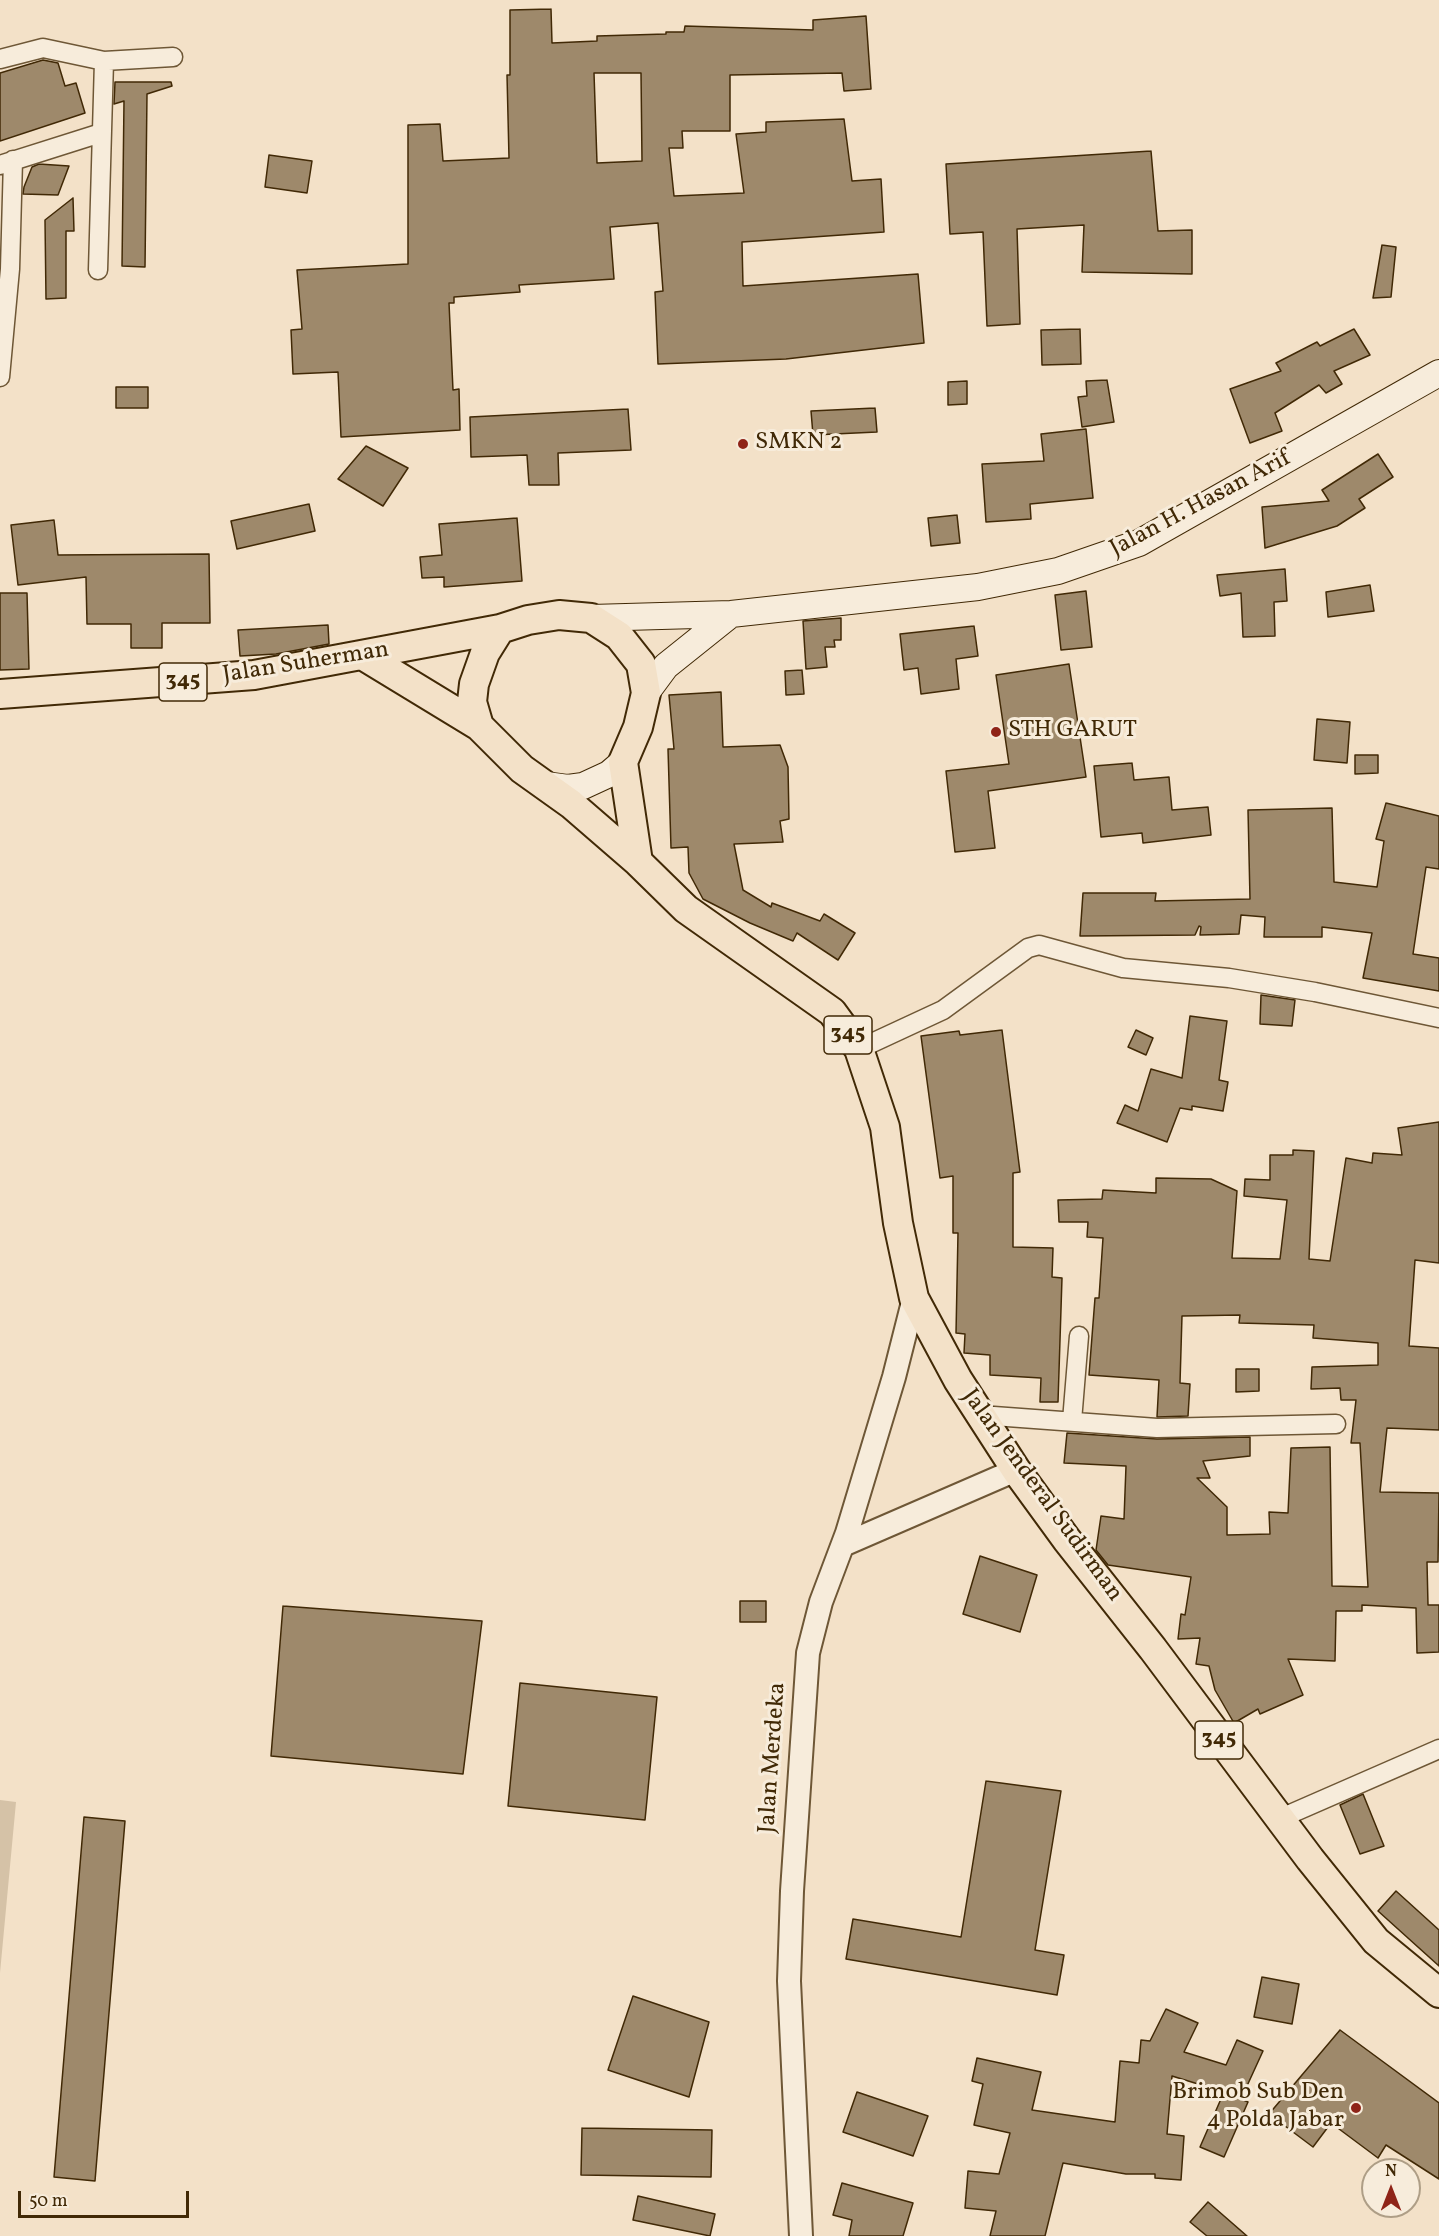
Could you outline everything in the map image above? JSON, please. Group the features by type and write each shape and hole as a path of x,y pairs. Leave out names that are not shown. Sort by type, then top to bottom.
{"main road":[{"name":"Jalan H. Hasan Arif","path":"591,618 732,614 978,587 1058,571 1139,543 1439,373"},
{"path":"646,693 666,666 732,614"},
{"path":"478,726 472,702 474,684 485,653 501,630 528,620 559,615 591,618 619,636 641,664 646,693 638,727 623,762 609,774 583,786 567,788 546,785"},
{"name":"Jalan Suherman","path":"0,694 254,675 501,630"},
{"name":"345","path":"364,656 478,726 522,769 546,785"},
{"path":"623,762 638,862"},
{"name":"Jalan Jenderal Sudirman","path":"546,785 638,862 686,909 832,1012 859,1049 885,1127 898,1223 914,1298 980,1415 1016,1470 1153,1649 1231,1758 1281,1818 1376,1941 1439,1994"}],"street":[{"path":"0,59 43,48 104,61 173,57"},
{"path":"98,270 104,61"},
{"path":"0,377 7,163 101,133"},
{"path":"859,1049 943,1010 1028,948 1039,945 1124,969 1240,980 1316,992 1439,1018"},
{"name":"Jalan Merdeka","path":"801,2236 789,1981 792,1891 808,1653 821,1602 843,1545 894,1377 914,1298"},
{"path":"1072,1421 1079,1336"},
{"path":"980,1415 1157,1428 1336,1424"},
{"path":"843,1545 1016,1470"},
{"path":"1281,1818 1439,1749"}],"shaded area":[{"path":"0,1800 16,1802 0,1973"}],"building":[{"path":"551,9 552,43 597,41 597,36 684,32 685,26 813,30 813,20 866,16 871,89 844,91 842,73 730,75 730,131 682,131 683,148 669,148 674,196 744,193 736,134 766,132 766,122 844,119 852,181 881,179 884,232 742,242 743,286 918,274 924,343 786,359 658,364 655,292 663,291 658,223 610,227 614,279 519,285 520,292 454,297 454,303 449,303 453,390 459,389 460,430 341,437 338,372 293,374 291,330 302,329 297,270 408,264 408,125 440,124 443,161 509,158 507,75 510,75 510,10","holes":["594,73 641,73 642,161 597,163"]},
{"path":"43,60 58,63 65,86 76,83 85,113 0,141 0,73"},
{"path":"115,82 171,82 172,86 147,94 145,267 122,266 124,101 114,104"},
{"path":"1151,151 1158,231 1192,230 1192,274 1082,272 1084,225 1017,229 1020,324 987,326 983,232 950,234 946,164"},
{"path":"269,155 312,161 307,193 265,187"},
{"path":"39,164 69,166 58,195 23,194 32,167"},
{"path":"73,198 74,231 66,231 66,298 46,299 45,220"},
{"path":"1382,245 1396,247 1391,297 1373,298"},
{"path":"1080,329 1081,364 1042,365 1041,330"},
{"path":"1354,329 1370,355 1334,371 1342,384 1326,393 1319,385 1275,413 1282,431 1250,443 1230,389 1281,371 1276,363 1317,342 1320,346"},
{"path":"1107,380 1114,422 1082,427 1078,397 1087,396 1086,381"},
{"path":"967,381 967,404 948,405 948,382"},
{"path":"116,387 148,387 148,408 116,408"},
{"path":"875,408 877,432 813,435 811,411"},
{"path":"628,409 631,450 558,453 559,485 529,485 527,455 471,457 470,417"},
{"path":"1086,429 1093,498 1030,504 1031,519 986,522 982,464 1044,461 1041,434"},
{"path":"366,446 408,468 383,506 338,479"},
{"path":"1378,454 1393,477 1359,499 1365,508 1337,526 1265,548 1262,507 1329,501 1322,490"},
{"path":"309,504 315,531 237,549 231,521"},
{"path":"957,515 960,543 931,546 928,518"},
{"path":"517,518 522,581 444,587 444,577 422,578 420,557 442,555 439,524"},
{"path":"54,520 58,555 209,554 210,623 162,623 162,648 131,648 131,624 87,624 86,577 18,585 11,525"},
{"path":"1285,569 1287,601 1274,602 1275,636 1243,637 1241,593 1220,596 1217,575"},
{"path":"1370,585 1374,611 1328,617 1326,592"},
{"path":"1086,591 1092,647 1061,650 1055,595"},
{"path":"0,593 27,593 29,669 0,670"},
{"path":"841,618 841,640 834,640 835,647 825,647 827,667 806,669 803,621"},
{"path":"328,625 329,644 276,654 240,656 238,630"},
{"path":"974,626 978,656 956,659 959,689 921,694 918,668 904,670 900,634"},
{"path":"1069,664 1086,777 988,791 995,848 955,852 946,771 1009,764 996,675"},
{"path":"802,670 804,694 786,695 785,671"},
{"path":"721,692 723,747 780,745 788,767 789,819 780,821 783,842 734,844 743,890 771,907 772,903 820,921 824,914 855,933 838,960 797,933 793,941 750,923 703,899 689,873 688,847 671,848 668,749 674,749 669,695"},
{"path":"1317,719 1350,722 1347,763 1314,760"},
{"path":"1355,755 1378,755 1378,773 1355,774"},
{"path":"1132,763 1134,780 1169,777 1172,810 1208,807 1211,835 1143,843 1142,833 1101,837 1094,766"},
{"path":"1386,803 1439,816 1439,869 1426,867 1413,954 1439,958 1439,991 1363,978 1372,933 1322,927 1322,937 1264,937 1265,917 1241,915 1239,934 1200,935 1201,927 1199,926 1195,935 1080,936 1083,893 1156,893 1155,901 1250,899 1248,810 1332,808 1334,882 1377,887 1384,841 1376,839"},
{"path":"1261,995 1295,1000 1292,1026 1260,1024"},
{"path":"1190,1016 1227,1021 1219,1080 1228,1082 1223,1111 1192,1106 1192,1110 1180,1108 1167,1142 1117,1123 1125,1105 1138,1111 1151,1069 1182,1078"},
{"path":"1002,1030 1020,1172 1013,1173 1013,1247 1053,1248 1052,1277 1062,1278 1058,1402 1040,1402 1041,1378 990,1375 990,1355 964,1353 965,1334 956,1333 958,1233 953,1233 953,1176 940,1178 921,1036 959,1031 960,1035"},
{"path":"1136,1030 1153,1038 1146,1055 1128,1047"},
{"path":"1439,1122 1439,1263 1415,1260 1409,1346 1439,1348 1439,1430 1387,1428 1380,1492 1439,1493 1438,1562 1427,1562 1428,1605 1439,1605 1439,1652 1417,1653 1416,1608 1362,1605 1362,1611 1336,1611 1335,1661 1288,1659 1303,1695 1260,1714 1258,1709 1234,1723 1215,1690 1209,1666 1196,1664 1200,1638 1178,1639 1181,1614 1185,1615 1191,1577 1108,1565 1096,1550 1101,1516 1124,1519 1126,1466 1064,1463 1067,1433 1157,1439 1250,1437 1250,1456 1203,1461 1210,1478 1197,1478 1227,1507 1227,1535 1270,1534 1269,1512 1288,1513 1291,1448 1330,1447 1332,1586 1368,1587 1360,1443 1351,1443 1356,1400 1341,1400 1340,1388 1311,1389 1312,1367 1378,1365 1378,1343 1313,1338 1314,1325 1239,1323 1240,1315 1182,1316 1180,1383 1190,1384 1188,1416 1157,1417 1159,1380 1089,1375 1095,1298 1099,1298 1103,1238 1087,1237 1088,1222 1059,1222 1058,1200 1102,1199 1103,1190 1156,1193 1156,1178 1211,1179 1237,1191 1232,1258 1280,1259 1287,1200 1244,1196 1245,1179 1270,1180 1270,1155 1293,1155 1293,1150 1314,1151 1309,1259 1330,1261 1346,1158 1372,1163 1373,1153 1402,1155 1398,1128"},
{"path":"1236,1369 1259,1369 1259,1391 1236,1392"},
{"path":"980,1556 1037,1575 1020,1632 963,1614"},
{"path":"740,1601 766,1601 766,1622 740,1622"},
{"path":"283,1606 482,1621 463,1774 271,1756"},
{"path":"520,1683 657,1697 645,1820 508,1806"},
{"path":"986,1781 1061,1791 1035,1950 1064,1955 1057,1995 846,1959 853,1919 961,1937"},
{"path":"1363,1794 1384,1846 1360,1854 1340,1805"},
{"path":"84,1817 125,1821 95,2181 54,2177"},
{"path":"1396,1891 1439,1930 1439,1966 1378,1911"},
{"path":"1262,1977 1299,1984 1292,2024 1254,2017"},
{"path":"633,1996 709,2022 689,2097 608,2070"},
{"path":"1166,2009 1198,2023 1184,2052 1226,2065 1237,2040 1263,2051 1241,2099 1248,2102 1224,2157 1200,2147 1224,2092 1172,2076 1167,2134 1184,2136 1181,2180 1155,2178 1155,2174 1126,2174 1063,2163 1045,2236 990,2236 996,2211 965,2208 968,2171 999,2174 1010,2133 974,2125 983,2084 972,2081 977,2058 1041,2072 1032,2110 1115,2122 1120,2061 1139,2063 1141,2040 1150,2041"},
{"name":"Brimob Sub Den 4 Polda Jabar","path":"1340,2030 1439,2103 1439,2179 1421,2167 1421,2158 1406,2158 1386,2145 1378,2158 1331,2123 1313,2147 1269,2114"},
{"path":"857,2092 928,2116 913,2156 843,2132"},
{"path":"582,2128 712,2130 711,2177 581,2175"},
{"path":"842,2183 913,2203 903,2236 849,2236 852,2220 833,2215"},
{"path":"638,2196 715,2214 710,2236 633,2220"},
{"path":"1208,2202 1247,2236 1207,2236 1190,2222"}],"place":[{"name":"SMKN 2","path":"743,444"},
{"name":"STH GARUT","path":"996,732"},
{"name":"Brimob Sub Den 4 Polda Jabar","path":"1356,2108"}]}
